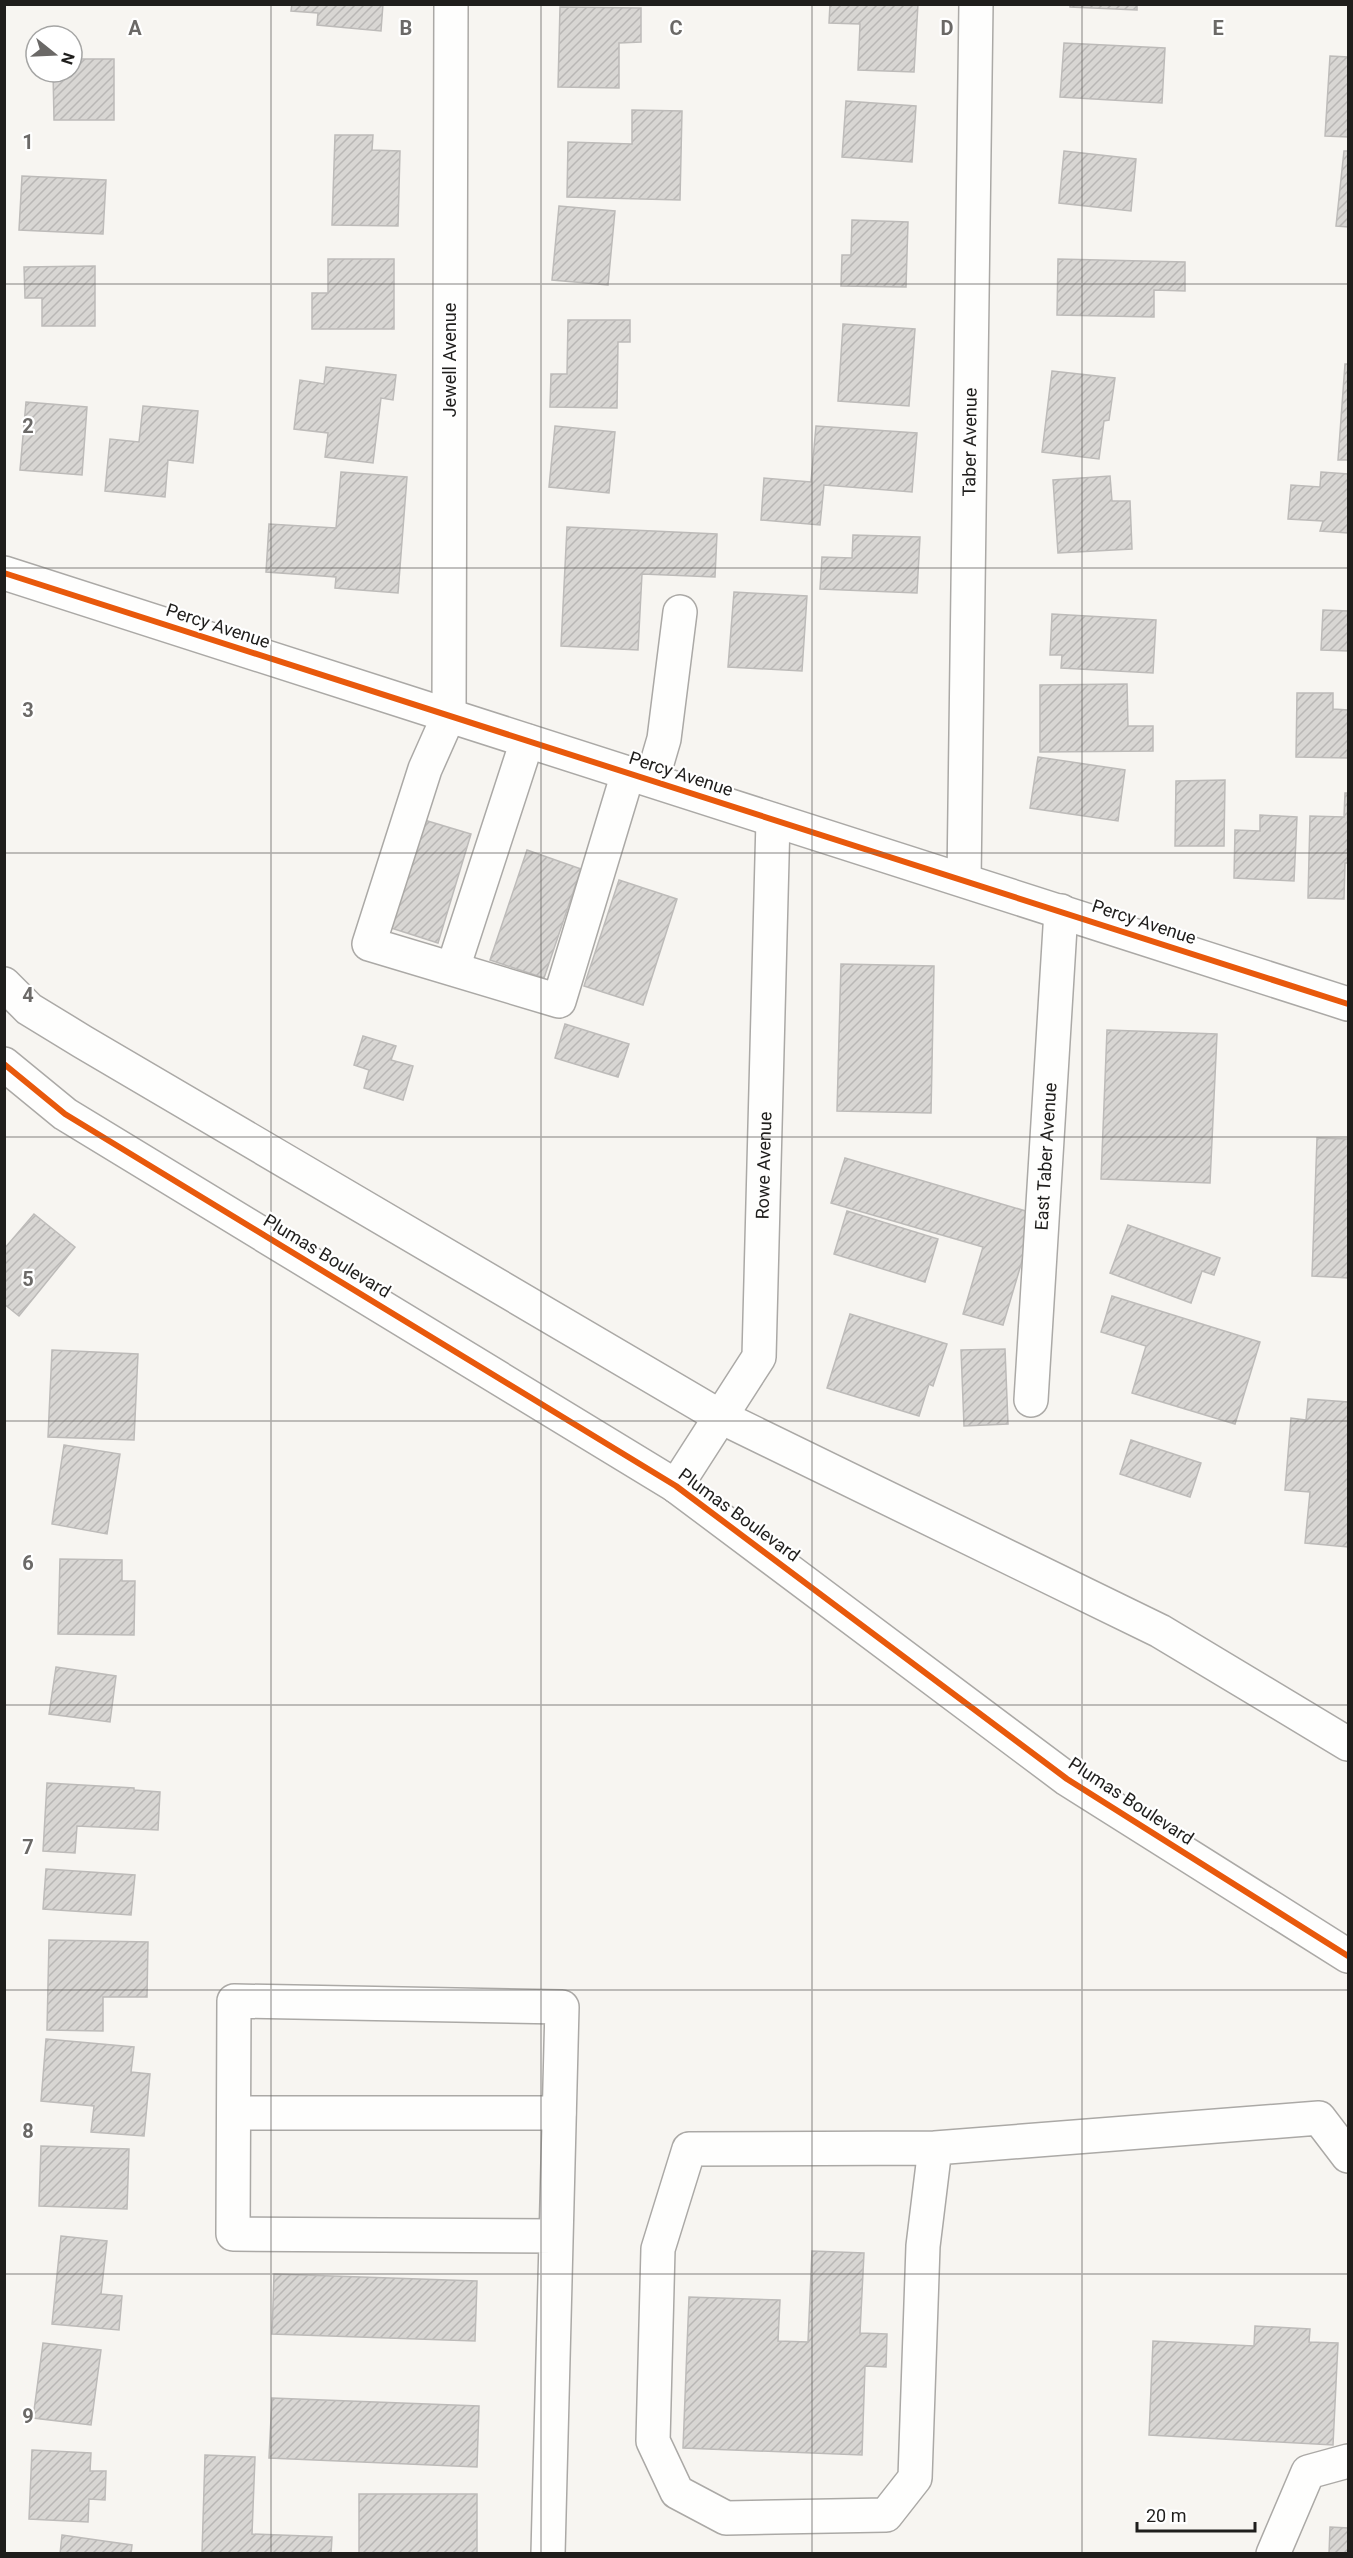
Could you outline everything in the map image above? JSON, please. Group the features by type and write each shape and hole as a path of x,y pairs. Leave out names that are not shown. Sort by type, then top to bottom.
{"street":[{"name":"Jewell Avenue","path":"449,715 451,4"},
{"name":"Taber Avenue","path":"964,880 976,4"},
{"name":"Percy Avenue","path":"4,573 1348,1004"},
{"path":"449,715 425,769 369,944 559,1001 640,777 664,739 680,612"},
{"path":"453,968 527,741"},
{"name":"Rowe Avenue","path":"676,1486 759,1357 773,820"},
{"name":"East Taber Avenue","path":"1031,1400 1061,911"},
{"path":"4,984 30,1009 83,1042 720,1417 1160,1631 1348,1743"},
{"name":"Plumas Boulevard","path":"4,1064 65,1114 676,1486 1067,1779 1348,1956"},
{"path":"548,2553 562,2007 234,2001 233,2234 555,2236"},
{"path":"234,2113 559,2113"},
{"path":"935,2148 923,2246 915,2478 886,2516 726,2518 676,2492 652,2441 658,2249 689,2149 935,2148 1318,2118 1348,2156"},
{"path":"1273,2553 1308,2472 1348,2461"}],"building":[{"path":"292,4 383,4 381,31 317,25 318,13 291,11"},
{"path":"830,4 918,4 914,72 858,70 860,24 829,23"},
{"path":"1070,4 1137,4 1137,10 1070,7"},
{"path":"560,7 641,8 641,42 619,43 619,88 558,87"},
{"path":"1064,43 1165,48 1162,103 1060,97"},
{"path":"1330,56 1348,57 1348,137 1325,136"},
{"path":"84,59 114,59 114,120 54,120 53,84 84,84"},
{"path":"846,101 916,106 912,162 842,157"},
{"path":"632,110 682,111 680,200 567,197 568,142 632,144"},
{"path":"335,135 373,135 372,150 400,151 398,226 332,225"},
{"path":"1064,151 1136,159 1131,211 1059,203"},
{"path":"1344,151 1348,151 1348,227 1336,226"},
{"path":"22,176 106,180 103,234 19,230"},
{"path":"559,206 615,211 608,285 552,280"},
{"path":"852,220 908,222 906,287 841,286 842,255 851,255"},
{"path":"328,259 394,259 394,329 312,329 312,293 328,293"},
{"path":"1058,259 1185,262 1185,291 1154,290 1154,317 1057,315"},
{"path":"95,266 95,326 42,326 42,298 25,298 24,267"},
{"path":"568,320 630,320 630,342 618,342 617,408 550,407 551,374 567,374"},
{"path":"843,324 915,329 909,406 838,401"},
{"path":"1345,364 1348,364 1348,460 1338,460"},
{"path":"326,367 396,375 393,400 381,398 373,463 325,457 328,433 294,429 300,380 324,384"},
{"path":"1052,371 1115,378 1109,420 1104,421 1099,459 1042,452"},
{"path":"26,402 87,407 82,475 20,470"},
{"path":"143,406 198,411 193,463 168,460 165,497 105,491 110,439 139,442"},
{"path":"555,426 615,432 609,493 549,487"},
{"path":"816,426 917,433 912,492 824,485 820,525 761,520 764,478 811,482"},
{"path":"341,472 407,477 398,593 335,588 336,577 266,572 269,524 336,528"},
{"path":"1321,472 1348,474 1348,533 1320,531 1323,521 1288,519 1291,485 1320,487"},
{"path":"1110,476 1112,501 1130,501 1132,549 1058,553 1053,480"},
{"path":"567,527 717,534 715,577 642,574 638,650 561,646"},
{"path":"853,535 920,537 917,593 820,589 822,557 852,558"},
{"path":"734,592 807,596 802,671 728,667"},
{"path":"1323,610 1348,611 1348,651 1321,650"},
{"path":"1052,614 1156,620 1153,673 1061,668 1062,655 1050,655"},
{"path":"1127,684 1128,726 1153,726 1153,751 1040,752 1040,685"},
{"path":"1297,693 1333,693 1333,709 1348,710 1348,758 1296,757"},
{"path":"1038,757 1125,770 1118,821 1030,808"},
{"path":"1225,780 1224,846 1175,846 1176,781"},
{"path":"1345,793 1348,793 1348,863 1345,863 1344,899 1308,898 1310,816 1344,817"},
{"path":"1260,815 1297,817 1294,881 1234,878 1235,830 1260,831"},
{"path":"421,819 471,834 438,943 388,927"},
{"path":"527,850 581,869 544,978 490,960"},
{"path":"619,880 677,899 643,1005 584,986"},
{"path":"841,964 934,966 931,1113 837,1111"},
{"path":"565,1024 629,1044 618,1077 555,1058"},
{"path":"1107,1030 1217,1034 1210,1183 1101,1179"},
{"path":"363,1036 396,1046 391,1060 413,1066 403,1100 364,1088 369,1070 354,1065"},
{"path":"1317,1138 1348,1139 1348,1278 1312,1276"},
{"path":"845,1158 1036,1214 1003,1325 963,1314 983,1247 831,1203"},
{"path":"847,1211 938,1239 925,1282 834,1254"},
{"path":"34,1214 75,1247 19,1316 4,1304 4,1249"},
{"path":"1128,1225 1220,1258 1214,1275 1202,1271 1191,1303 1110,1273"},
{"path":"1112,1296 1260,1342 1235,1424 1132,1393 1146,1346 1101,1332"},
{"path":"850,1314 947,1344 933,1386 929,1384 919,1416 827,1388"},
{"path":"1005,1349 1008,1424 964,1426 961,1350"},
{"path":"52,1350 138,1354 134,1440 48,1437"},
{"path":"1308,1399 1348,1402 1348,1547 1305,1543 1310,1492 1285,1490 1291,1418 1306,1420"},
{"path":"1131,1440 1201,1463 1190,1497 1120,1474"},
{"path":"64,1445 120,1454 107,1534 52,1524"},
{"path":"60,1559 122,1560 122,1581 135,1581 134,1635 58,1634"},
{"path":"56,1667 116,1676 110,1722 49,1714"},
{"path":"47,1783 134,1788 134,1790 160,1792 158,1830 77,1826 75,1853 43,1851"},
{"path":"46,1869 135,1875 131,1915 43,1909"},
{"path":"49,1940 148,1942 147,1997 103,1997 103,2031 47,2030"},
{"path":"46,2039 134,2047 131,2072 150,2074 144,2136 91,2132 94,2106 41,2101"},
{"path":"41,2146 129,2149 127,2209 39,2206"},
{"path":"61,2236 107,2241 101,2294 122,2296 119,2330 52,2324"},
{"path":"812,2251 864,2253 860,2333 887,2334 886,2367 865,2366 862,2455 683,2448 689,2297 780,2300 778,2341 808,2342"},
{"path":"274,2274 477,2281 475,2341 272,2334"},
{"path":"1255,2326 1310,2329 1309,2342 1338,2343 1333,2445 1149,2435 1153,2341 1254,2346"},
{"path":"43,2343 101,2350 91,2425 33,2418"},
{"path":"272,2398 479,2406 477,2467 269,2458"},
{"path":"32,2450 91,2453 90,2471 106,2471 105,2500 89,2499 88,2522 29,2519"},
{"path":"205,2455 255,2457 252,2534 332,2537 331,2554 202,2554"},
{"path":"359,2494 477,2494 477,2554 359,2554"},
{"path":"1330,2527 1348,2528 1348,2554 1329,2554"},
{"path":"62,2535 132,2545 131,2554 60,2554"}],"cycle path":[{"path":"4,573 1348,1004"},
{"path":"4,1064 65,1114 676,1486 1067,1779 1348,1956"}]}
